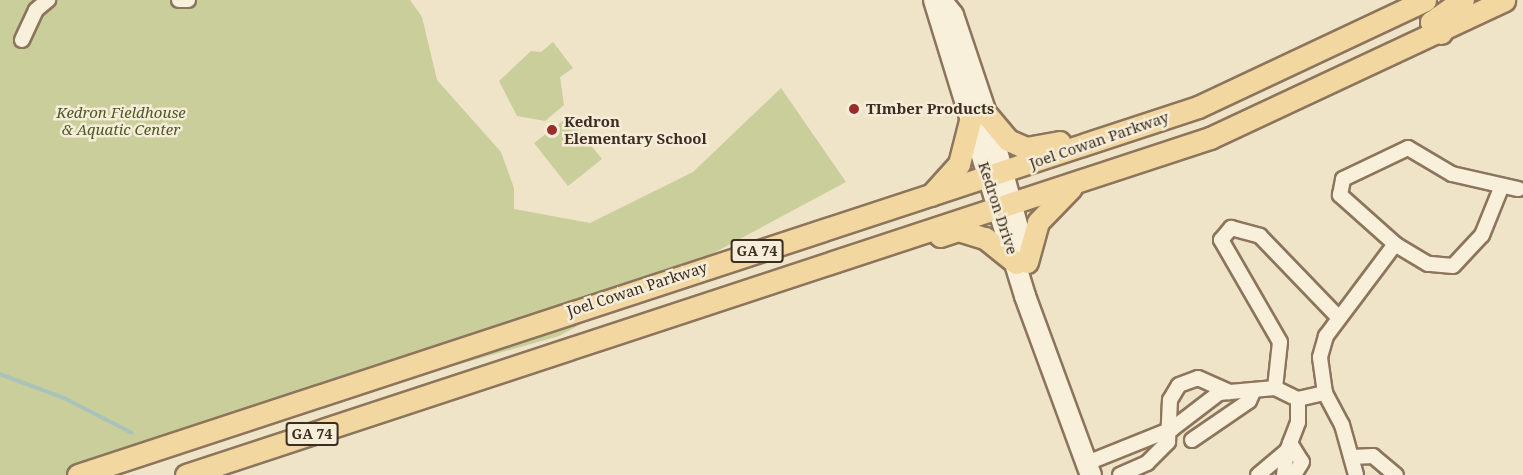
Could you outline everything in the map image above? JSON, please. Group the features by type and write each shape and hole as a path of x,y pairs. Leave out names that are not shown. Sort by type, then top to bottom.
{"main road":[{"name":"Joel Cowan Parkway","path":"186,475 830,265 1198,107 1425,0"},
{"path":"1441,33 1431,22 1463,0"},
{"name":"Joel Cowan Parkway","path":"78,475 928,197 1079,181 1210,138 1441,33 1504,0"},
{"path":"928,197 959,164 978,118 1008,140 1045,147 1163,107 1198,107"},
{"path":"830,265 863,262 958,231 985,238 1022,263 1038,222 1079,181"},
{"path":"807,272 864,242 968,207 1001,191"}],"street":[{"path":"22,40 36,10 48,0"},
{"path":"179,0 188,0"},
{"name":"Kedron Drive","path":"934,0 978,118 1069,414 1089,469"},
{"name":"Kedron Drive","path":"941,0 953,15 978,118"},
{"path":"1502,188 1482,236 1453,266 1428,264 1395,244 1340,195 1343,179 1408,148 1452,174 1502,188 1518,189"},
{"path":"1275,388 1280,342 1221,240 1231,228 1260,236 1339,318"},
{"path":"1356,475 1352,457 1325,393 1320,357 1326,336 1395,244"},
{"path":"1120,475 1158,455 1172,429 1170,400 1179,386 1198,378 1230,392"},
{"path":"1089,469 1172,429 1219,393 1275,388 1298,399 1325,393"},
{"path":"1192,440 1249,401 1254,390"},
{"path":"1284,475 1298,399"},
{"path":"1258,475 1288,447"},
{"path":"1288,447 1302,462 1294,475"},
{"path":"1352,457 1373,456 1396,475"}],"green space":[{"name":"Kedron Fieldhouse & Aquatic Center","path":"0,0 410,0 422,17 437,80 501,152 514,188 514,209 590,223 693,172 781,88 846,182 559,336 280,415 112,475 0,475"},
{"path":"553,42 573,68 560,77 564,105 545,121 517,116 499,81 531,51 541,52"},
{"path":"568,117 602,159 568,186 534,143"}],"waterway":[{"path":"0,374 64,398 132,433"}],"place":[{"name":"TImber Products","path":"854,109"},
{"name":"Kedron Elementary School","path":"552,130"}]}
